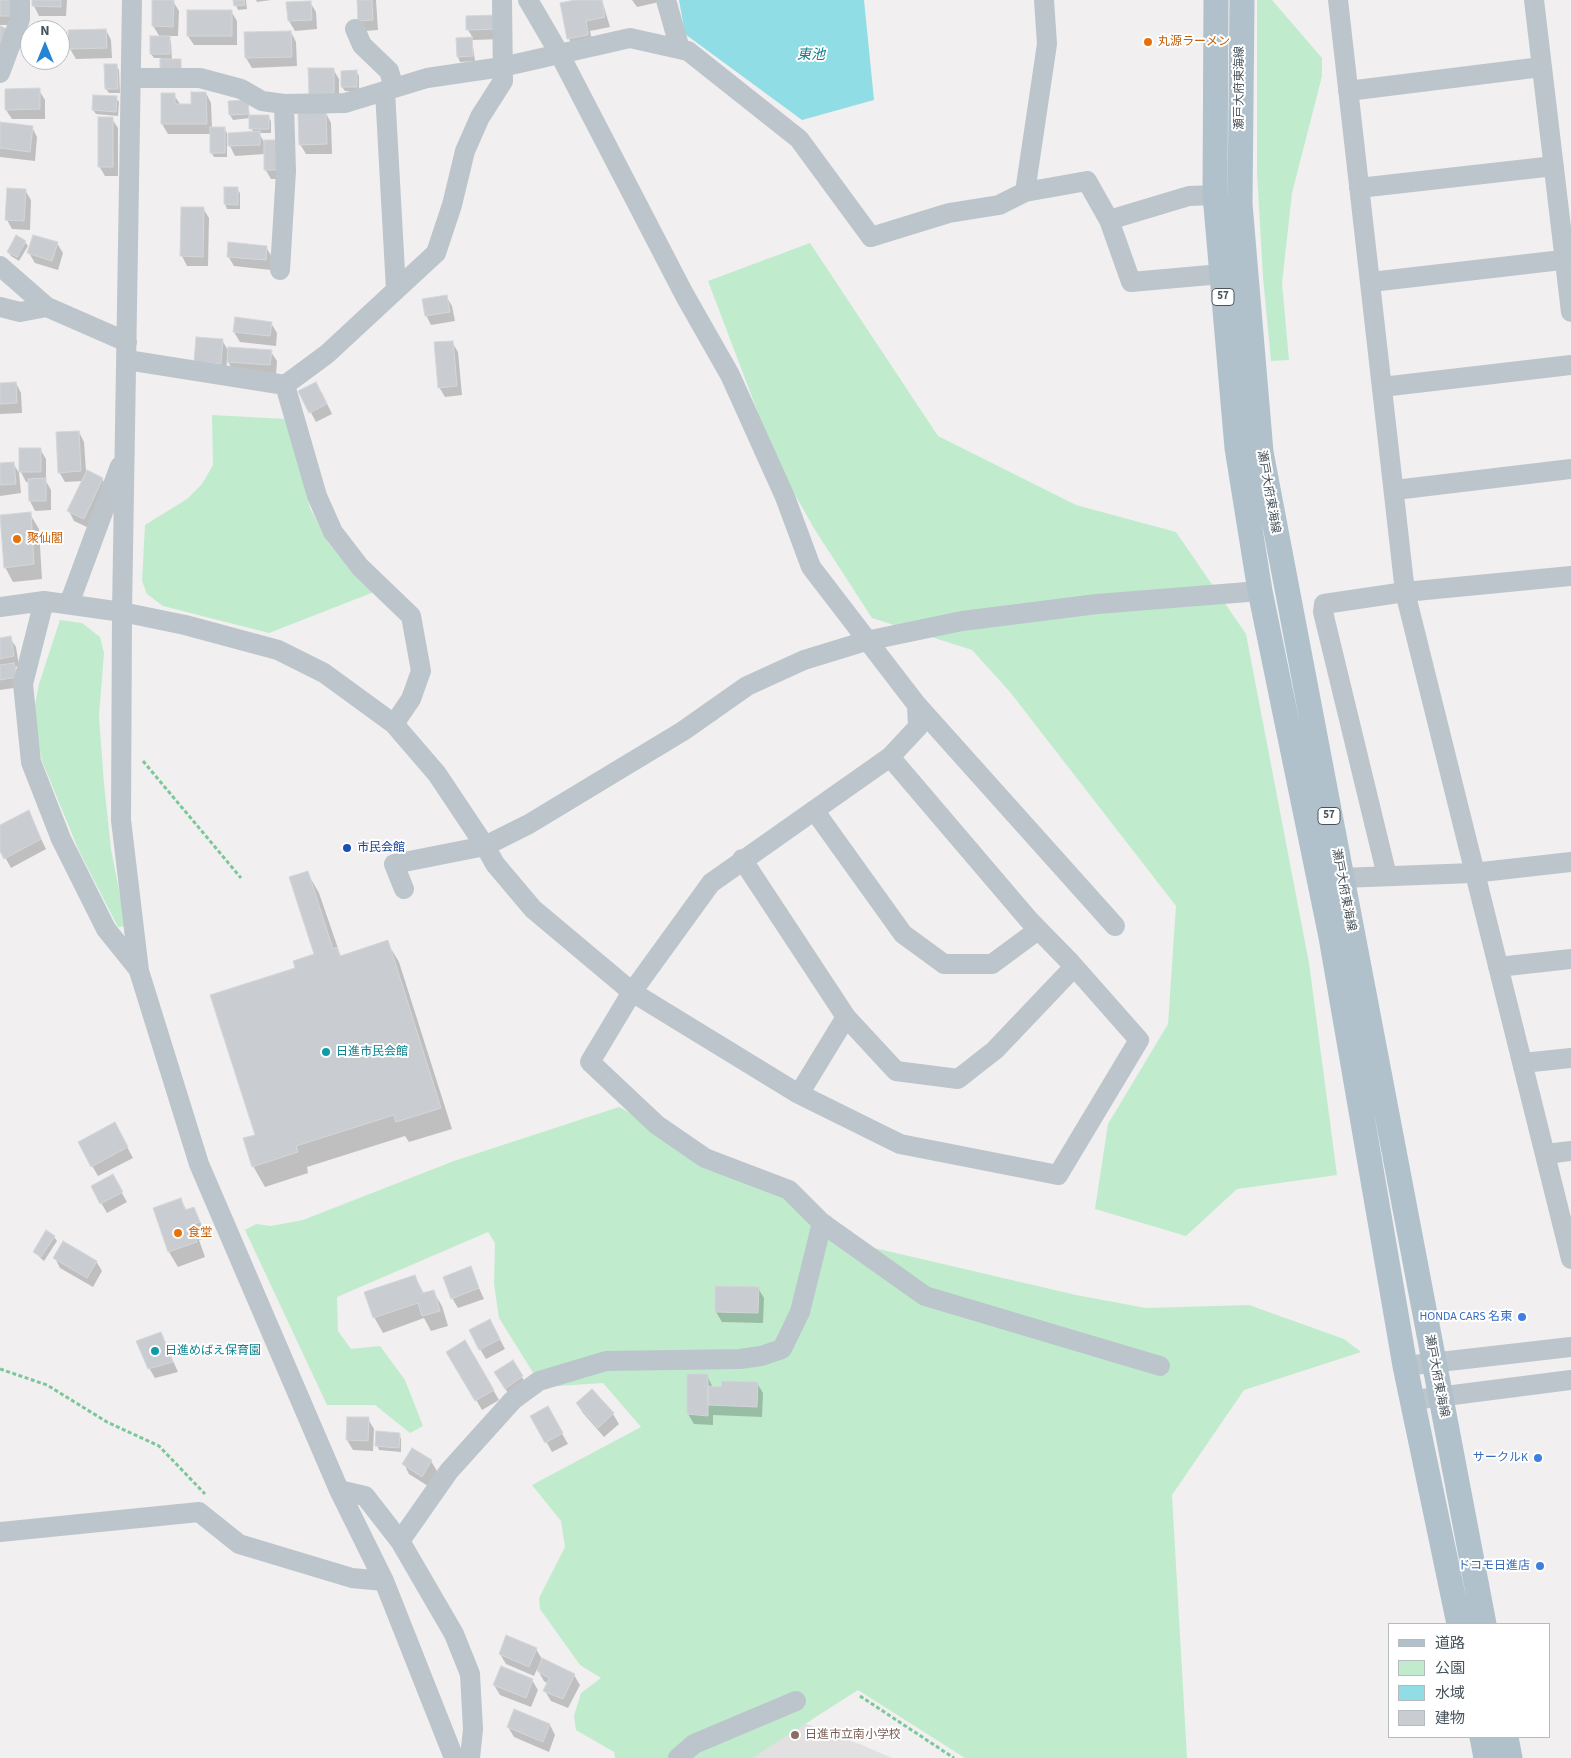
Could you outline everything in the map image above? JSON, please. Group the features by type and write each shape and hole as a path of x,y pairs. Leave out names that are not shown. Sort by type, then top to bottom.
{"main road":[{"name":"瀬戸大府東海線","path":"1216,0 1215,195 1237,448 1260,591 1331,937 1406,1366 1459,1623"},
{"name":"瀬戸大府東海線","path":"1242,0 1240,204 1261,452 1432,1364 1441,1396 1446,1431 1484,1623"},
{"path":"1482,1738 1486,1758"},
{"path":"1506,1738 1510,1758"}],"street":[{"path":"0,73 20,19 20,0"},
{"path":"132,0 122,612 121,820 139,971 199,1164 339,1490 384,1580 454,1758"},
{"path":"0,266 47,307 127,351 285,385 328,354 436,253 452,205 466,151 480,117 503,81 502,0"},
{"path":"528,0 558,53 684,294 730,375 785,496 811,566 916,705 1115,926"},
{"path":"666,0 680,49"},
{"path":"1025,192 1047,44 1044,0"},
{"path":"1338,0 1358,188 1395,490 1405,592 1428,678 1473,873 1570,1253"},
{"path":"1534,0 1541,67 1568,259 1571,312"},
{"path":"355,28 362,45 389,71 396,290"},
{"path":"132,78 200,78 241,89 262,101 284,104 345,102 427,78 502,67 630,38 688,51 799,139 871,237 949,213 999,205 1025,192 1087,180 1109,220 1131,282 1221,274"},
{"path":"1348,90 1541,67"},
{"path":"280,270 286,171 284,104"},
{"path":"1358,188 1554,166"},
{"path":"1109,220 1189,196 1215,195"},
{"path":"1371,282 1568,259"},
{"path":"0,307 20,312 47,307"},
{"path":"1382,387 1571,365"},
{"path":"285,385 317,496 333,532 360,568 411,616 421,671 411,700 394,724"},
{"path":"69,604 125,450"},
{"path":"1395,490 1571,469"},
{"path":"1387,876 1322,606 1335,602 1405,592 1571,576"},
{"path":"404,889 394,864 485,846 529,824 683,731 747,686 804,660 866,641 982,619 1097,604 1260,591"},
{"path":"44,601 23,684 31,762 60,839 106,929 139,971"},
{"path":"0,607 44,601 122,612 185,625 278,650 324,673 394,724 437,774 496,864 533,909 632,992 800,1094 900,1144 1058,1175 1139,1040 1038,930 890,757"},
{"path":"916,705 918,728 890,757 711,883 632,992 590,1062 657,1125 705,1158 789,1190 822,1223 925,1296 1160,1366"},
{"path":"814,810 903,934 944,964 992,964 1038,930"},
{"path":"742,860 846,1017 896,1071 958,1079 995,1050 1074,967"},
{"path":"1341,878 1473,873 1571,862"},
{"path":"1498,967 1571,960"},
{"path":"800,1094 846,1017"},
{"path":"1523,1063 1571,1058"},
{"path":"1546,1154 1571,1152"},
{"path":"400,1541 449,1471 513,1400 539,1381 606,1361 740,1359 761,1356 782,1349 800,1312 822,1223"},
{"path":"1406,1366 1571,1348"},
{"path":"1414,1400 1571,1380"},
{"path":"339,1490 365,1496 400,1541 454,1634 470,1674 473,1728 470,1758"},
{"path":"0,1532 199,1512 239,1544 352,1578 384,1580"},
{"path":"678,1758 694,1744 796,1701"}],"path":[{"path":"143,761 241,878"},
{"path":"0,1369 47,1385 108,1422 159,1446 212,1501"},
{"path":"860,1696 954,1758"}],"shaded area":[{"name":"日進市立南小学校","path":"791,1718 862,1745 892,1758 719,1758"}],"green space":[{"path":"1257,0 1272,0 1322,58 1322,76 1292,193 1282,283 1289,360 1271,361 1263,277 1257,173"},
{"path":"810,243 938,436 1076,505 1176,532 1246,634 1309,963 1337,1175 1237,1189 1186,1236 1095,1209 1108,1124 1168,1024 1176,906 1010,692 972,650 872,618 815,530 777,463 708,281"},
{"path":"212,415 286,419 310,508 328,542 353,574 374,592 269,633 163,606 147,594 142,581 145,525 187,499 202,484 213,465"},
{"path":"60,620 82,623 100,637 104,653 99,716 104,784 111,849 126,926 118,927 79,851 42,761 36,729 35,705 39,684"},
{"path":"619,1107 780,1197 831,1216 840,1240 1076,1295 1146,1308 1249,1305 1344,1339 1361,1352 1244,1390 1172,1495 1187,1758 965,1758 858,1690 752,1758 615,1758 614,1752 576,1730 574,1716 581,1693 601,1678 580,1665 540,1609 539,1598 565,1547 561,1521 532,1485 641,1427 603,1383 542,1387 499,1318 494,1284 495,1243 488,1232 337,1297 338,1331 351,1349 380,1346 405,1380 423,1426 410,1433 375,1405 327,1405 245,1230 256,1224 271,1226 303,1220 454,1161"}],"water":[{"name":"東池","path":"679,0 864,0 874,100 802,120 685,34"}],"building":[{"path":"0,0 16,0 16,16 0,16"},
{"path":"32,0 61,0 61,7 32,6"},
{"path":"152,0 174,0 173,27 152,26"},
{"path":"233,0 244,0 245,5 234,6"},
{"path":"357,0 372,0 373,20 358,21"},
{"path":"575,0 602,0 605,17 586,21 588,35 567,39 560,3"},
{"path":"311,1 312,20 288,21 286,2"},
{"path":"187,10 232,10 232,36 187,36"},
{"path":"497,15 498,29 466,30 466,16"},
{"path":"0,26 7,29 0,45"},
{"path":"106,29 107,48 70,49 70,30"},
{"path":"291,31 292,57 245,58 244,32"},
{"path":"150,36 170,36 170,54 150,54"},
{"path":"472,37 473,56 457,57 456,38"},
{"path":"160,59 181,59 181,71 160,71"},
{"path":"104,64 117,64 118,89 105,89"},
{"path":"308,68 334,68 334,93 309,94"},
{"path":"357,70 357,87 341,87 341,71"},
{"path":"40,88 40,109 5,110 5,89"},
{"path":"191,92 206,92 207,124 161,124 161,93 175,93 175,104 191,104"},
{"path":"93,95 117,96 116,112 92,110"},
{"path":"248,100 249,114 229,115 228,101"},
{"path":"326,112 327,144 299,145 298,113"},
{"path":"249,115 269,115 269,129 249,129"},
{"path":"98,117 113,117 113,167 98,167"},
{"path":"0,122 33,126 30,152 0,148"},
{"path":"210,127 225,127 225,153 210,153"},
{"path":"260,131 260,145 228,146 228,133"},
{"path":"264,140 280,140 280,170 264,170"},
{"path":"224,187 238,187 238,205 224,204"},
{"path":"7,188 26,189 24,221 5,220"},
{"path":"181,207 204,207 203,257 180,256"},
{"path":"16,235 26,241 17,257 7,252"},
{"path":"33,235 58,242 52,261 27,253"},
{"path":"228,242 267,246 266,260 227,257"},
{"path":"447,295 450,312 425,316 422,299"},
{"path":"235,317 272,322 270,336 233,332"},
{"path":"196,337 223,339 221,364 194,362"},
{"path":"453,341 457,386 438,388 434,342"},
{"path":"228,347 272,350 270,365 227,362"},
{"path":"16,382 17,403 0,404 0,383"},
{"path":"316,382 327,404 309,413 298,391"},
{"path":"79,431 81,471 58,473 56,432"},
{"path":"19,448 41,448 41,472 19,472"},
{"path":"14,462 16,484 0,485 0,463"},
{"path":"87,470 103,478 84,519 67,511"},
{"path":"46,478 46,501 29,501 28,479"},
{"name":"聚仙閣","path":"31,512 34,564 4,568 0,515"},
{"path":"11,636 14,656 0,659 0,638"},
{"path":"14,663 17,677 0,680 0,665"},
{"path":"29,810 41,839 4,859 0,851 0,825"},
{"name":"日進市民会館","path":"308,871 333,949 337,947 340,956 388,940 441,1108 396,1122 394,1115 296,1146 298,1152 252,1167 243,1138 255,1135 210,995 295,968 293,961 314,954 289,877"},
{"path":"115,1122 128,1147 91,1167 78,1142"},
{"path":"113,1174 123,1192 100,1204 91,1186"},
{"name":"食堂","path":"181,1198 185,1210 194,1207 200,1222 191,1225 197,1242 168,1252 153,1208"},
{"path":"46,1230 55,1236 41,1257 33,1252"},
{"path":"63,1241 97,1261 87,1278 53,1258"},
{"path":"471,1266 479,1288 451,1299 443,1277"},
{"path":"415,1275 422,1293 434,1290 440,1311 422,1316 418,1303 373,1318 364,1292"},
{"path":"715,1286 759,1287 758,1313 715,1312"},
{"path":"490,1319 500,1339 479,1350 469,1330"},
{"name":"日進めばえ保育園","path":"161,1332 173,1362 148,1369 136,1341"},
{"path":"465,1340 494,1390 475,1401 446,1352"},
{"path":"513,1360 523,1376 505,1389 494,1372"},
{"path":"687,1374 708,1374 708,1416 687,1414"},
{"path":"722,1381 758,1382 757,1407 708,1405 708,1386 721,1387"},
{"path":"592,1389 614,1413 598,1428 576,1403"},
{"path":"548,1406 563,1433 545,1443 530,1416"},
{"path":"347,1417 369,1417 368,1441 346,1440"},
{"path":"376,1431 400,1433 399,1448 375,1446"},
{"path":"412,1448 432,1460 422,1477 402,1464"},
{"path":"506,1635 537,1648 529,1667 499,1654"},
{"path":"542,1658 575,1674 563,1699 543,1691 549,1678 537,1671"},
{"path":"501,1666 533,1679 526,1698 493,1685"},
{"path":"514,1709 550,1724 543,1742 507,1727"}],"place":[{"name":"丸源ラーメン","path":"1148,42"},
{"name":"聚仙閣","path":"17,539"},
{"name":"市民会館","path":"347,848"},
{"name":"日進市民会館","path":"326,1052"},
{"name":"食堂","path":"178,1233"},
{"name":"HONDA CARS 名東","path":"1522,1317"},
{"name":"日進めばえ保育園","path":"155,1351"},
{"name":"サークルK","path":"1538,1458"},
{"name":"ドコモ日進店","path":"1540,1566"},
{"name":"日進市立南小学校","path":"795,1735"}]}
